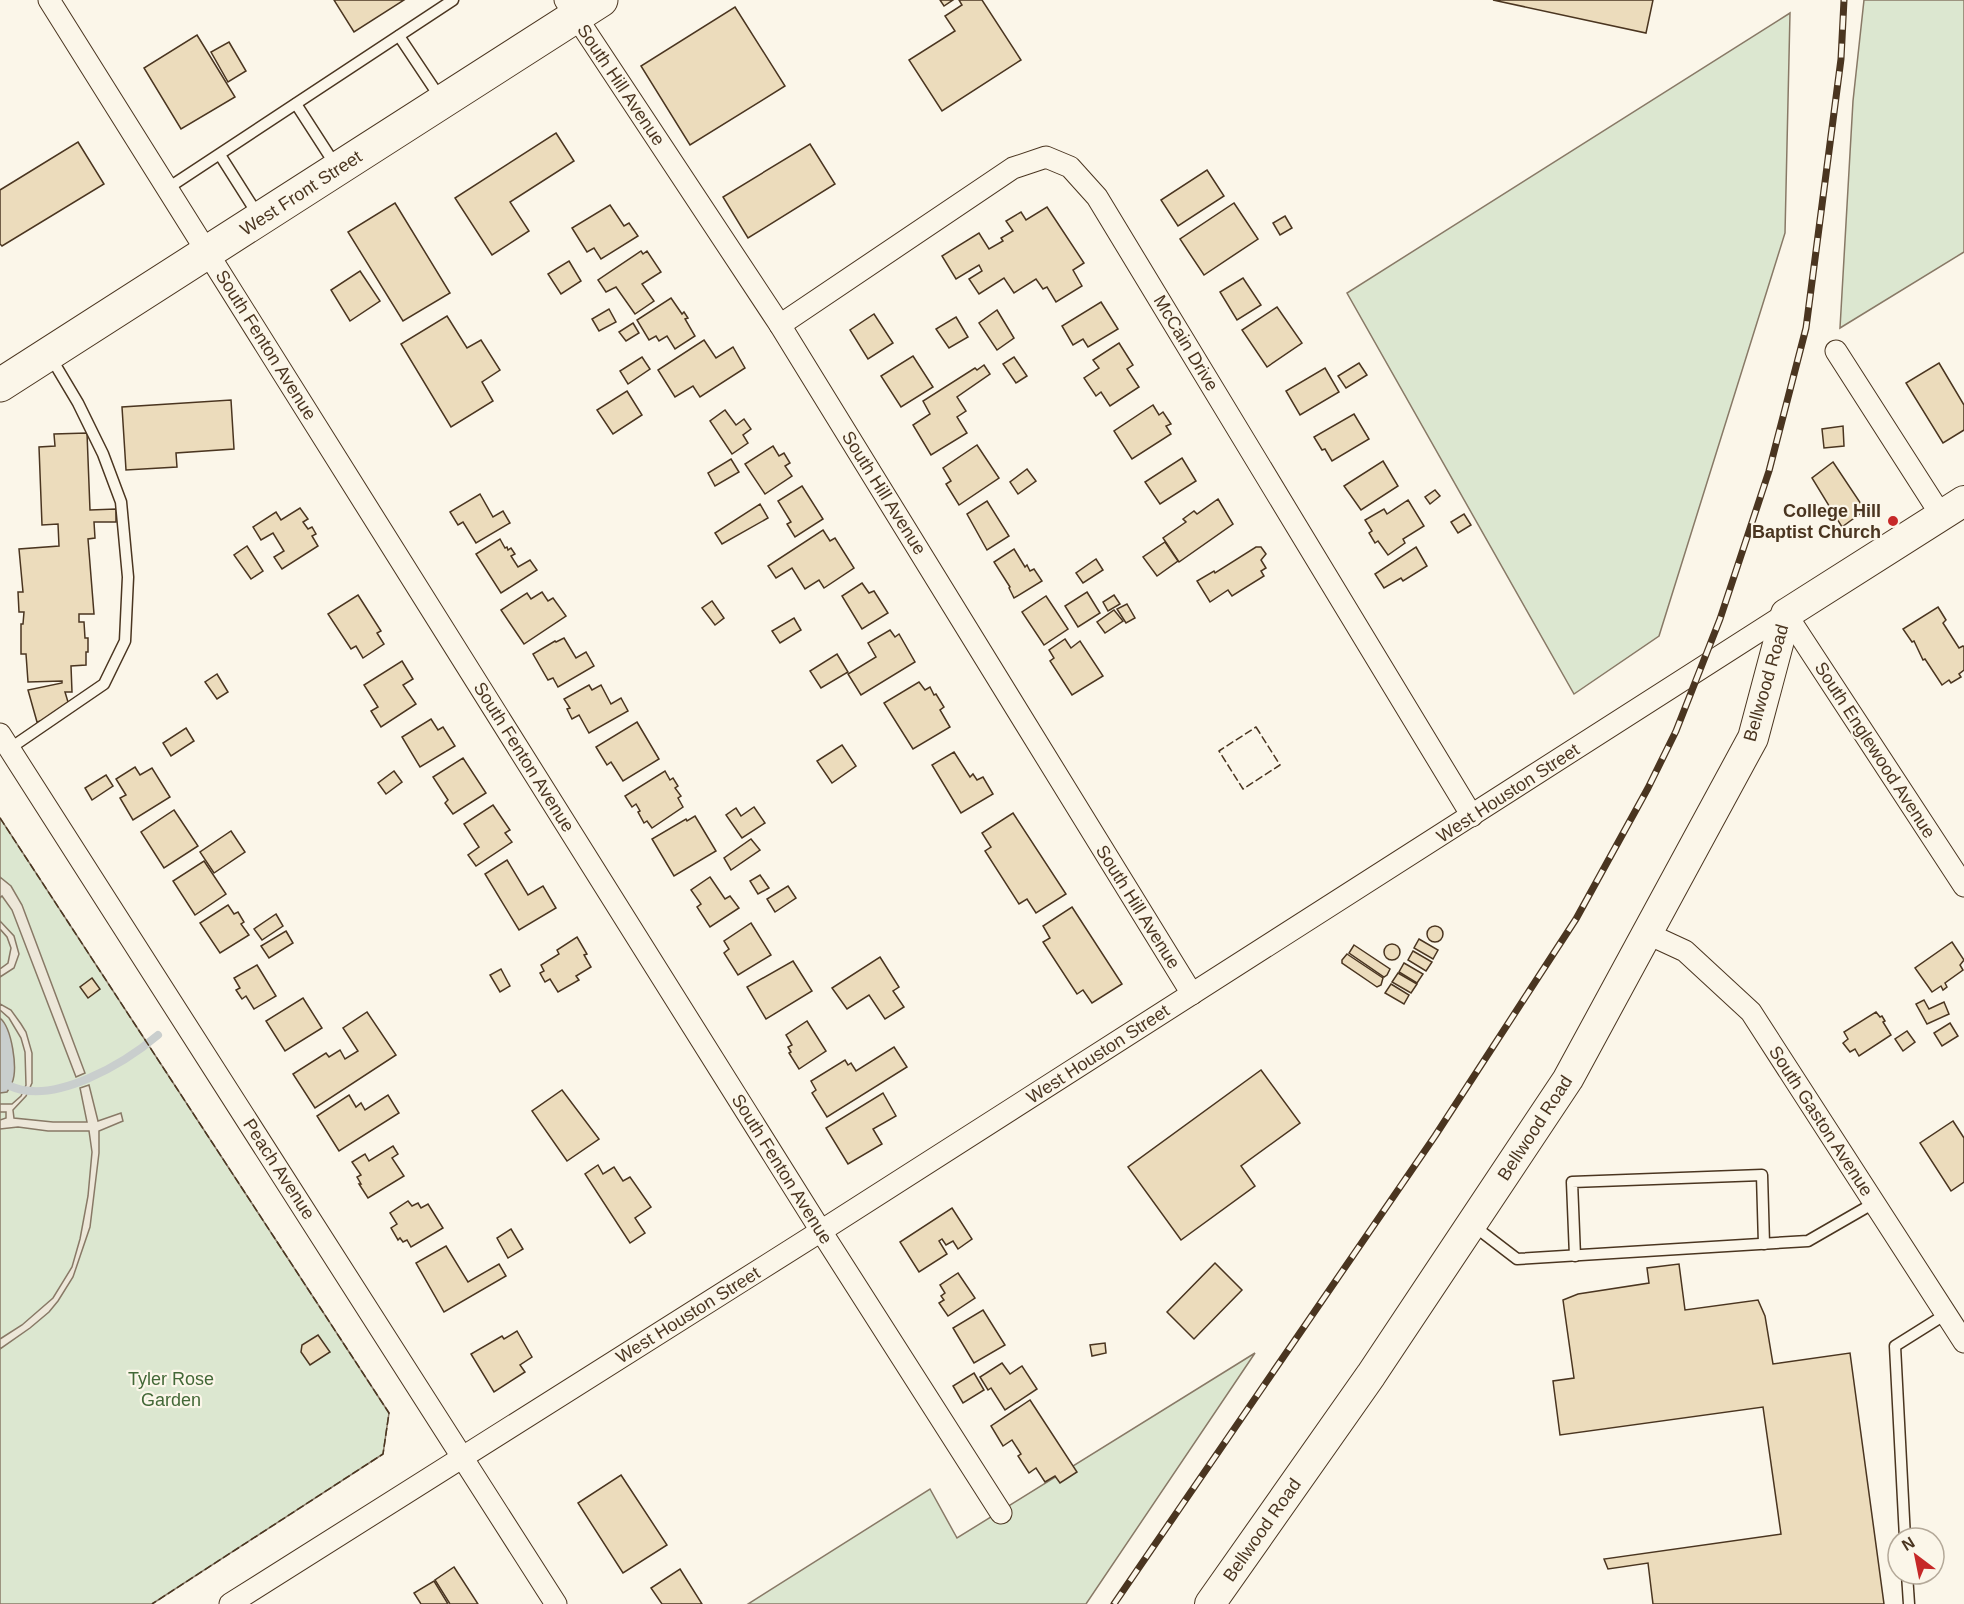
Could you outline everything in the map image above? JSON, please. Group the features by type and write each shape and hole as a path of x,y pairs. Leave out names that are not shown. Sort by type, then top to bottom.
{"main road":[{"name":"West Front Street","path":"0,385 443,102 580,6"}],"street":[{"name":"South Fenton Avenue","path":"50,0 821,1232 1001,1513"},
{"name":"South Hill Avenue","path":"580,6 780,325 1192,994"},
{"name":"McCain Drive","path":"780,325 1013,168 1046,158 1070,167 1097,197 1472,816"},
{"path":"1836,351 1952,508"},
{"name":"West Houston Street","path":"230,1604 821,1232 1952,508"},
{"name":"South Englewood Avenue","path":"1786,614 1964,886"},
{"name":"Bellwood Road","path":"1210,1604 1371,1375 1568,1079 1753,738 1786,614"},
{"name":"Peach Avenue","path":"5,742 556,1604"},
{"name":"South Gaston Avenue","path":"1646,933 1684,951 1751,1012 1964,1342"}],"lane":[{"path":"168,188 453,0"},
{"path":"399,36 443,102"},
{"path":"296,104 338,169"},
{"path":"220,154 260,220"},
{"path":"5,742 104,684 125,641 128,577 121,502 103,454 78,403 49,354"},
{"path":"1575,1256 1572,1182 1762,1175 1764,1244"},
{"path":"1472,1224 1517,1259 1575,1256 1808,1241 1874,1203"},
{"path":"1904,1526 1894,1346 1946,1314"},
{"path":"1908,1586 1909,1604"}],"green space":[{"path":"1864,0 1964,0 1964,252 1840,328 1853,101"},
{"path":"1790,13 1785,233 1659,636 1574,694 1347,293"},
{"name":"Tyler Rose Garden","path":"0,818 389,1413 383,1454 152,1604 0,1604"},
{"path":"1255,1353 1086,1604 748,1604 930,1489 957,1538"}],"shaded area":[{"path":"0,877 11,886 22,905 85,1073 76,1077 12,910 2,896 0,898"},
{"path":"0,921 14,936 19,954 14,968 0,977 0,969 8,963 11,948 7,937 0,929"},
{"path":"0,1004 11,1010 21,1024 26,1032 32,1053 32,1083 26,1096 13,1110 14,1118 53,1122 87,1122 80,1088 89,1085 98,1121 121,1113 123,1121 99,1131 99,1153 90,1227 73,1277 49,1312 0,1349 0,1339 22,1325 53,1298 72,1267 88,1196 92,1152 89,1131 48,1131 18,1127 0,1129 0,1120 6,1118 6,1112 0,1112 0,1104 12,1104 21,1096 26,1085 25,1052 21,1038 9,1018 0,1010"},
{"path":"0,1018 11,1039 14,1077 7,1092 0,1093"}],"building":[{"path":"334,0 404,0 354,32"},
{"path":"940,0 953,0 944,6"},
{"path":"959,0 982,0 1021,60 942,111 909,60 955,31 945,16 962,5"},
{"path":"1493,0 1653,0 1646,33"},
{"path":"735,7 785,86 690,145 641,66"},
{"path":"197,35 235,97 181,129 144,68"},
{"path":"229,42 246,71 228,82 211,52"},
{"path":"556,133 574,161 510,202 529,231 492,255 455,198"},
{"path":"78,142 104,184 2,246 0,244 0,190"},
{"path":"810,144 835,184 748,238 723,197"},
{"path":"1207,170 1224,196 1178,226 1161,200"},
{"path":"395,203 450,293 403,321 348,232"},
{"path":"1234,203 1258,239 1204,275 1180,239"},
{"path":"610,205 624,226 629,223 638,236 601,259 594,248 587,252 572,228"},
{"path":"1047,207 1084,263 1073,270 1082,286 1056,302 1047,287 1043,289 1036,279 1014,293 1004,278 979,294 969,279 982,271 979,265 956,279 942,256 979,233 989,249 1003,241 1001,238 1013,231 1006,221 1021,212 1026,220"},
{"path":"1285,216 1292,228 1280,235 1273,223"},
{"path":"641,251 643,254 647,251 661,272 642,284 654,301 635,314 616,287 606,292 598,280"},
{"path":"569,261 581,281 561,294 548,274"},
{"path":"360,271 380,301 350,321 331,290"},
{"path":"1243,278 1261,305 1237,320 1220,292"},
{"path":"671,298 682,314 684,312 688,318 685,319 695,336 675,349 667,336 659,341 656,336 649,340 637,320"},
{"path":"1101,302 1118,329 1088,347 1083,339 1073,345 1062,326"},
{"path":"1277,307 1302,343 1267,367 1242,330"},
{"path":"609,309 616,322 599,331 592,319"},
{"path":"997,310 1014,338 997,350 979,323"},
{"path":"874,314 893,343 868,359 850,330"},
{"path":"447,316 467,348 481,340 500,370 482,382 493,401 451,427 401,344"},
{"path":"956,317 968,337 949,348 936,329"},
{"path":"633,323 639,333 626,341 619,332"},
{"path":"704,340 716,358 733,347 745,368 700,397 693,386 675,397 658,370"},
{"path":"1119,343 1133,365 1127,369 1139,387 1110,406 1101,392 1096,396 1084,378 1099,368 1093,360"},
{"path":"913,356 933,387 901,407 881,376"},
{"path":"642,357 650,369 628,384 620,371"},
{"path":"1014,357 1027,376 1016,383 1003,364"},
{"path":"1359,363 1367,375 1346,388 1338,376"},
{"path":"1939,363 1964,405 1964,430 1943,443 1906,383"},
{"path":"984,365 990,374 957,397 966,411 957,417 967,433 931,455 913,425 930,414 923,401 975,368 977,370"},
{"path":"1325,368 1339,392 1300,415 1286,391"},
{"path":"627,391 642,415 613,434 597,410"},
{"path":"231,400 234,449 176,453 177,467 126,470 122,407"},
{"path":"1153,405 1159,415 1163,412 1171,424 1166,426 1171,434 1132,459 1114,431"},
{"path":"725,410 736,425 744,419 751,429 743,435 748,443 732,454 710,421"},
{"path":"1354,414 1369,439 1332,461 1314,437"},
{"path":"1843,426 1844,446 1824,448 1822,429"},
{"path":"87,433 90,510 116,509 116,522 94,522 95,538 88,539 94,614 79,614 79,622 84,622 85,638 88,638 88,652 86,652 86,665 71,666 72,692 65,692 71,712 37,722 28,690 62,683 62,681 28,682 26,654 21,654 21,624 23,624 24,612 19,612 18,592 23,592 19,549 59,546 58,524 42,525 39,447 55,446 54,434"},
{"path":"977,445 999,478 959,505 946,484 951,481 943,468"},
{"path":"773,446 779,456 784,453 790,463 785,466 792,476 765,494 745,464"},
{"path":"1182,458 1196,481 1160,504 1145,482"},
{"path":"731,459 739,472 715,486 708,473"},
{"path":"1383,461 1398,486 1361,510 1344,486"},
{"path":"1833,462 1865,510 1842,527 1812,478"},
{"path":"1027,469 1036,481 1018,494 1010,482"},
{"path":"802,486 823,519 795,537 787,524 791,522 778,501"},
{"path":"1435,490 1440,496 1430,504 1425,497"},
{"path":"480,494 493,517 503,511 510,523 476,543 463,522 458,525 450,512"},
{"path":"1218,499 1233,524 1179,562 1163,538 1186,522 1183,519 1194,511 1197,514"},
{"path":"1408,500 1424,526 1403,539 1405,543 1388,555 1378,541 1375,543 1369,533 1372,531 1365,520 1384,509 1387,514"},
{"path":"987,501 1009,536 987,550 967,514"},
{"path":"760,504 768,518 722,544 715,533"},
{"path":"300,508 308,519 303,522 308,529 312,527 316,534 312,536 318,546 282,569 274,557 284,551 273,533 261,540 253,527 276,512 281,520"},
{"path":"1464,514 1471,525 1458,533 1451,522"},
{"path":"823,530 830,541 835,538 854,568 824,588 819,580 805,589 792,568 776,578 768,566"},
{"path":"500,539 505,548 507,547 508,550 511,548 515,554 511,556 518,567 530,560 537,570 501,593 476,554"},
{"path":"1165,542 1178,561 1157,576 1143,557"},
{"path":"247,546 263,571 251,579 234,555"},
{"path":"1256,547 1261,547 1266,554 1261,560 1266,568 1261,571 1264,576 1232,596 1228,590 1210,602 1197,581 1214,571 1215,573"},
{"path":"1416,547 1427,566 1403,581 1401,578 1384,588 1375,574"},
{"path":"1014,549 1025,567 1027,565 1030,571 1034,569 1042,581 1014,598 1010,587 994,562"},
{"path":"1096,559 1103,570 1083,583 1076,573"},
{"path":"862,583 869,593 874,591 888,613 862,629 842,596"},
{"path":"542,592 548,601 553,598 566,616 524,644 501,610 527,593 531,599"},
{"path":"1087,592 1100,613 1078,627 1065,606"},
{"path":"358,595 381,631 377,633 384,644 363,658 356,646 351,649 328,614"},
{"path":"1114,595 1120,604 1108,611 1103,602"},
{"path":"1046,596 1068,629 1044,645 1022,612"},
{"path":"712,601 724,618 715,625 702,608"},
{"path":"1127,604 1135,618 1126,623 1117,609"},
{"path":"1938,607 1946,620 1943,623 1959,648 1964,647 1964,670 1959,674 1961,677 1951,683 1949,680 1942,685 1925,659 1923,660 1914,641 1912,642 1903,629"},
{"path":"1114,610 1123,621 1105,633 1097,622"},
{"path":"794,618 801,630 780,643 772,631"},
{"path":"890,630 895,637 899,634 915,662 861,695 848,674 876,657 868,643"},
{"path":"564,638 576,658 586,652 594,666 558,687 553,678 548,680 533,654"},
{"path":"1065,639 1071,648 1080,641 1103,676 1072,695 1050,661 1054,658 1049,650"},
{"path":"837,654 848,672 821,688 810,671"},
{"path":"402,661 413,679 403,685 416,704 381,727 371,711 378,707 364,685"},
{"path":"217,674 228,692 217,699 205,682"},
{"path":"919,682 925,690 930,687 934,695 936,694 944,707 940,710 950,727 913,749 884,703"},
{"path":"589,685 592,690 601,685 611,704 621,698 628,711 589,733 579,715 572,719 567,709 570,708 564,699"},
{"path":"431,719 438,730 443,727 455,746 420,767 402,737"},
{"path":"637,722 659,759 623,781 611,762 607,765 596,747"},
{"path":"186,728 194,741 171,756 163,743"},
{"path":"842,745 856,766 832,783 817,761"},
{"path":"954,752 970,777 973,774 977,780 983,777 993,794 961,813 932,765"},
{"path":"463,758 486,793 453,814 445,803 448,800 433,777"},
{"path":"135,767 140,775 152,768 170,797 133,820 120,798 126,795 116,779"},
{"path":"394,771 402,782 386,794 378,783"},
{"path":"665,771 670,780 673,778 678,786 675,788 681,796 678,798 683,807 652,828 647,821 644,823 636,804 632,807 625,796"},
{"path":"106,775 113,786 92,800 85,788"},
{"path":"493,805 510,830 505,833 512,842 476,866 468,855 479,847 464,824"},
{"path":"754,807 765,823 742,838 726,815 736,808 741,816"},
{"path":"174,810 198,846 164,868 141,832"},
{"path":"1013,813 1066,894 1036,913 1027,899 1019,904 985,851 991,847 982,833"},
{"path":"695,816 716,851 674,876 652,839"},
{"path":"231,831 245,852 214,873 200,852"},
{"path":"751,839 760,850 731,870 724,858"},
{"path":"507,860 528,895 543,886 556,908 519,930 485,874"},
{"path":"204,861 226,894 195,915 173,881"},
{"path":"760,875 769,888 758,894 750,881"},
{"path":"710,877 725,899 730,896 739,908 710,927 697,907 701,904 691,890"},
{"path":"788,886 796,898 775,912 767,899"},
{"path":"228,905 234,914 238,912 244,922 241,924 249,935 220,953 200,923"},
{"path":"1072,907 1122,984 1092,1003 1083,990 1077,994 1043,942 1050,938 1043,926"},
{"path":"276,914 283,926 262,940 254,929"},
{"path":"751,923 771,955 738,975 724,953 729,949 724,941"},
{"path":"1432,926 1438,926 1443,934 1441,940 1432,942 1427,937 1427,931"},
{"path":"286,931 293,943 269,958 261,946"},
{"path":"577,937 587,954 584,955 591,967 576,976 579,980 558,992 550,979 545,982 540,973 544,971 541,965 559,954 557,950"},
{"path":"1419,939 1438,950 1433,959 1414,948"},
{"path":"1952,942 1964,960 1960,965 1963,970 1945,983 1947,987 1943,990 1941,986 1932,992 1915,968"},
{"path":"1389,944 1395,944 1400,952 1398,958 1389,960 1384,955 1384,949"},
{"path":"1354,945 1390,969 1387,975 1384,977 1349,953"},
{"path":"1413,951 1432,962 1426,971 1408,960"},
{"path":"1347,954 1383,978 1381,985 1377,987 1342,963"},
{"path":"880,957 899,987 893,991 904,1007 885,1019 869,995 847,1009 832,988"},
{"path":"793,961 812,991 766,1019 747,987"},
{"path":"1404,963 1423,974 1417,983 1399,972"},
{"path":"257,965 276,996 254,1009 246,996 242,999 236,990 240,988 234,978"},
{"path":"501,969 510,986 500,992 490,975"},
{"path":"1398,973 1417,984 1411,993 1392,982"},
{"path":"92,978 100,989 88,998 80,987"},
{"path":"1391,984 1409,995 1404,1004 1385,993"},
{"path":"303,998 322,1028 285,1051 266,1021"},
{"path":"1924,1000 1929,1009 1944,1002 1949,1014 1927,1024 1916,1004"},
{"path":"367,1012 396,1055 315,1108 293,1074 326,1053 329,1057 340,1050 345,1059 358,1051 343,1028"},
{"path":"1876,1012 1880,1017 1882,1016 1891,1035 1859,1056 1855,1049 1850,1052 1843,1043 1848,1039 1844,1032"},
{"path":"807,1021 826,1051 799,1069 789,1053 791,1052 788,1047 792,1045 786,1035"},
{"path":"1950,1023 1958,1036 1942,1046 1934,1033"},
{"path":"1907,1031 1915,1042 1903,1051 1895,1039"},
{"path":"894,1047 907,1067 827,1117 812,1093 816,1090 811,1081 845,1060 848,1065 851,1063 856,1071"},
{"path":"1261,1070 1300,1123 1241,1166 1255,1186 1181,1240 1128,1167"},
{"path":"562,1090 599,1139 567,1161 532,1111"},
{"path":"883,1093 896,1116 873,1129 882,1144 848,1164 826,1128"},
{"path":"349,1095 356,1107 361,1103 365,1110 388,1095 399,1113 339,1151 317,1116"},
{"path":"1953,1121 1964,1138 1964,1182 1951,1191 1920,1143"},
{"path":"393,1146 398,1154 392,1158 404,1176 368,1198 359,1184 361,1184 357,1177 361,1175 352,1162 365,1154 369,1161"},
{"path":"598,1165 603,1174 614,1167 623,1181 630,1177 651,1207 635,1218 645,1233 630,1243 585,1174"},
{"path":"408,1201 412,1206 418,1203 421,1208 428,1204 443,1228 411,1247 407,1240 403,1242 400,1238 398,1240 391,1228 397,1224 390,1213"},
{"path":"952,1208 972,1239 958,1249 953,1241 946,1245 942,1239 939,1241 947,1254 919,1272 900,1242"},
{"path":"511,1229 523,1249 508,1258 497,1238"},
{"path":"446,1246 468,1282 499,1264 506,1276 444,1312 416,1263"},
{"path":"1215,1263 1242,1290 1194,1339 1167,1312"},
{"path":"1679,1264 1685,1310 1758,1300 1765,1316 1773,1364 1850,1353 1884,1604 1653,1604 1648,1563 1608,1569 1604,1559 1781,1534 1763,1407 1560,1435 1553,1381 1574,1378 1563,1300 1578,1294 1649,1283 1647,1268"},
{"path":"958,1273 975,1298 948,1316 939,1303 944,1300 941,1296 945,1293 940,1285"},
{"path":"983,1310 1005,1345 974,1363 953,1328"},
{"path":"517,1331 532,1357 520,1365 525,1372 494,1392 471,1354 502,1336 504,1339"},
{"path":"318,1335 330,1352 310,1365 301,1352 302,1345"},
{"path":"1105,1343 1106,1353 1092,1356 1090,1345"},
{"path":"1002,1363 1010,1374 1022,1366 1037,1389 1005,1410 991,1388 988,1390 980,1377"},
{"path":"974,1373 984,1390 963,1403 953,1386"},
{"path":"1030,1400 1077,1472 1060,1483 1055,1476 1045,1482 1036,1468 1029,1473 1018,1456 1021,1454 1012,1440 1003,1446 991,1426"},
{"path":"621,1475 667,1545 623,1573 578,1503"},
{"path":"454,1567 478,1604 450,1604 435,1580"},
{"path":"680,1569 702,1604 662,1604 651,1588"},
{"path":"434,1581 448,1604 421,1604 414,1593"}],"waterway":[{"path":"10,1086 28,1091 67,1086 108,1069 158,1035"}],"railway":[{"path":"1114,1604 1435,1136 1576,919 1648,788 1676,731 1720,619 1769,471 1806,328 1841,59 1844,0"}],"fence":[{"path":"1256,727 1280,765 1243,789 1219,751 1256,727"},
{"path":"0,818 389,1413 383,1454 152,1604"}],"place":[{"name":"College Hill Baptist Church","path":"1893,521"}]}
